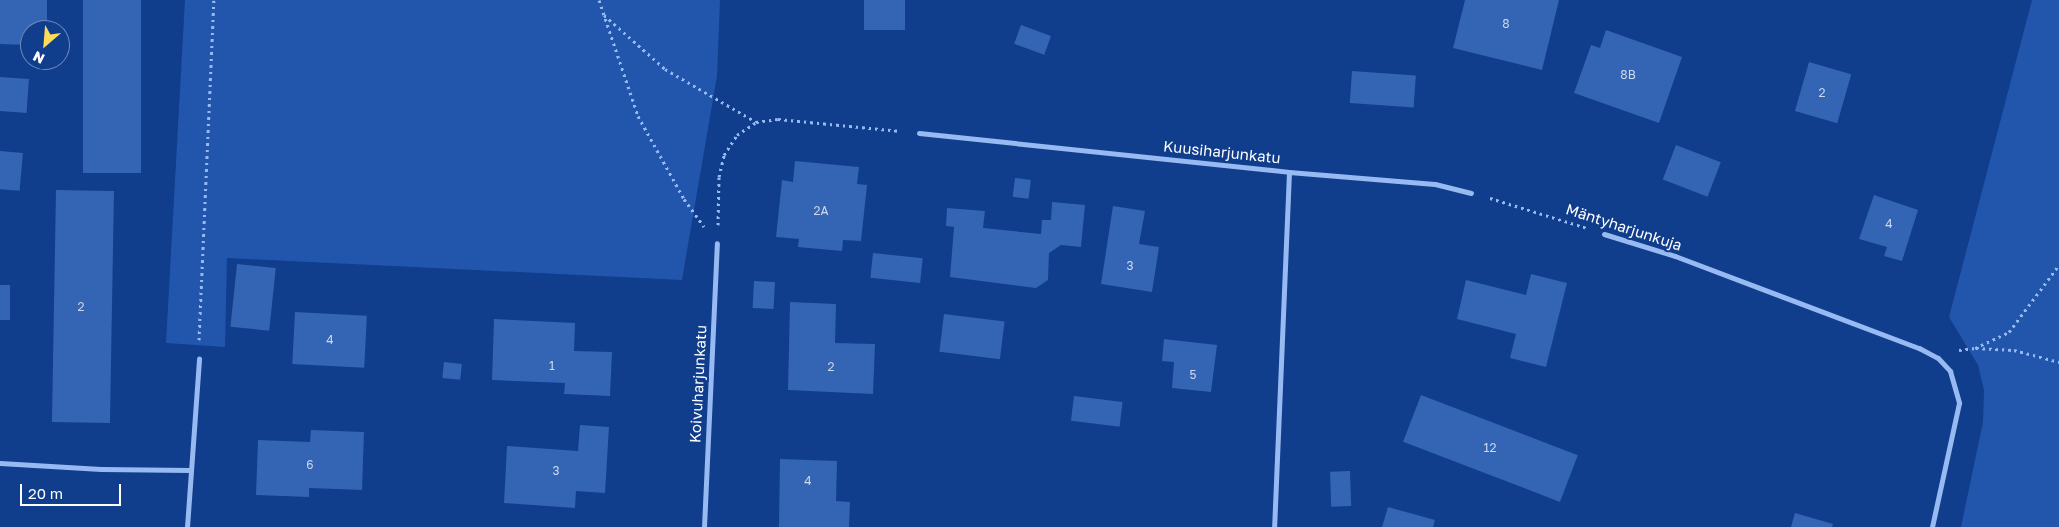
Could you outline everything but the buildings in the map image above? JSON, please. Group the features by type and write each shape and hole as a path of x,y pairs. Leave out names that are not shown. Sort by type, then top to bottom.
{"street":[{"name":"Kuusiharjunkatu","path":"919,132 1289,172 1274,527"},
{"path":"1289,172 1435,184 1471,193"},
{"name":"Mäntyharjunkuja","path":"1604,234 1865,327 1919,348 1938,358"},
{"name":"Koivuharjunkatu","path":"704,527 717,243"},
{"path":"187,527 199,358"},
{"path":"1932,527 1959,403 1950,371 1938,358"},
{"path":"0,462 101,469 190,470"}],"path":[{"path":"199,358 214,0"},
{"path":"599,0 638,116 684,199 717,243"},
{"path":"603,14 665,69 756,122"},
{"path":"717,243 719,177 724,154 737,135 756,122 778,119 919,132"},
{"name":"Mäntyharjunkuja","path":"1471,193 1604,234"},
{"path":"1975,348 2009,332 2059,265"},
{"path":"1938,358 1951,351 1975,348 2014,350 2059,362"}],"shaded area":[{"path":"185,0 720,0 717,76 682,280 227,258 225,347 166,343"},
{"path":"2032,0 2059,0 2059,527 1961,527 1983,422 1984,390 1978,365 1949,317"}]}
